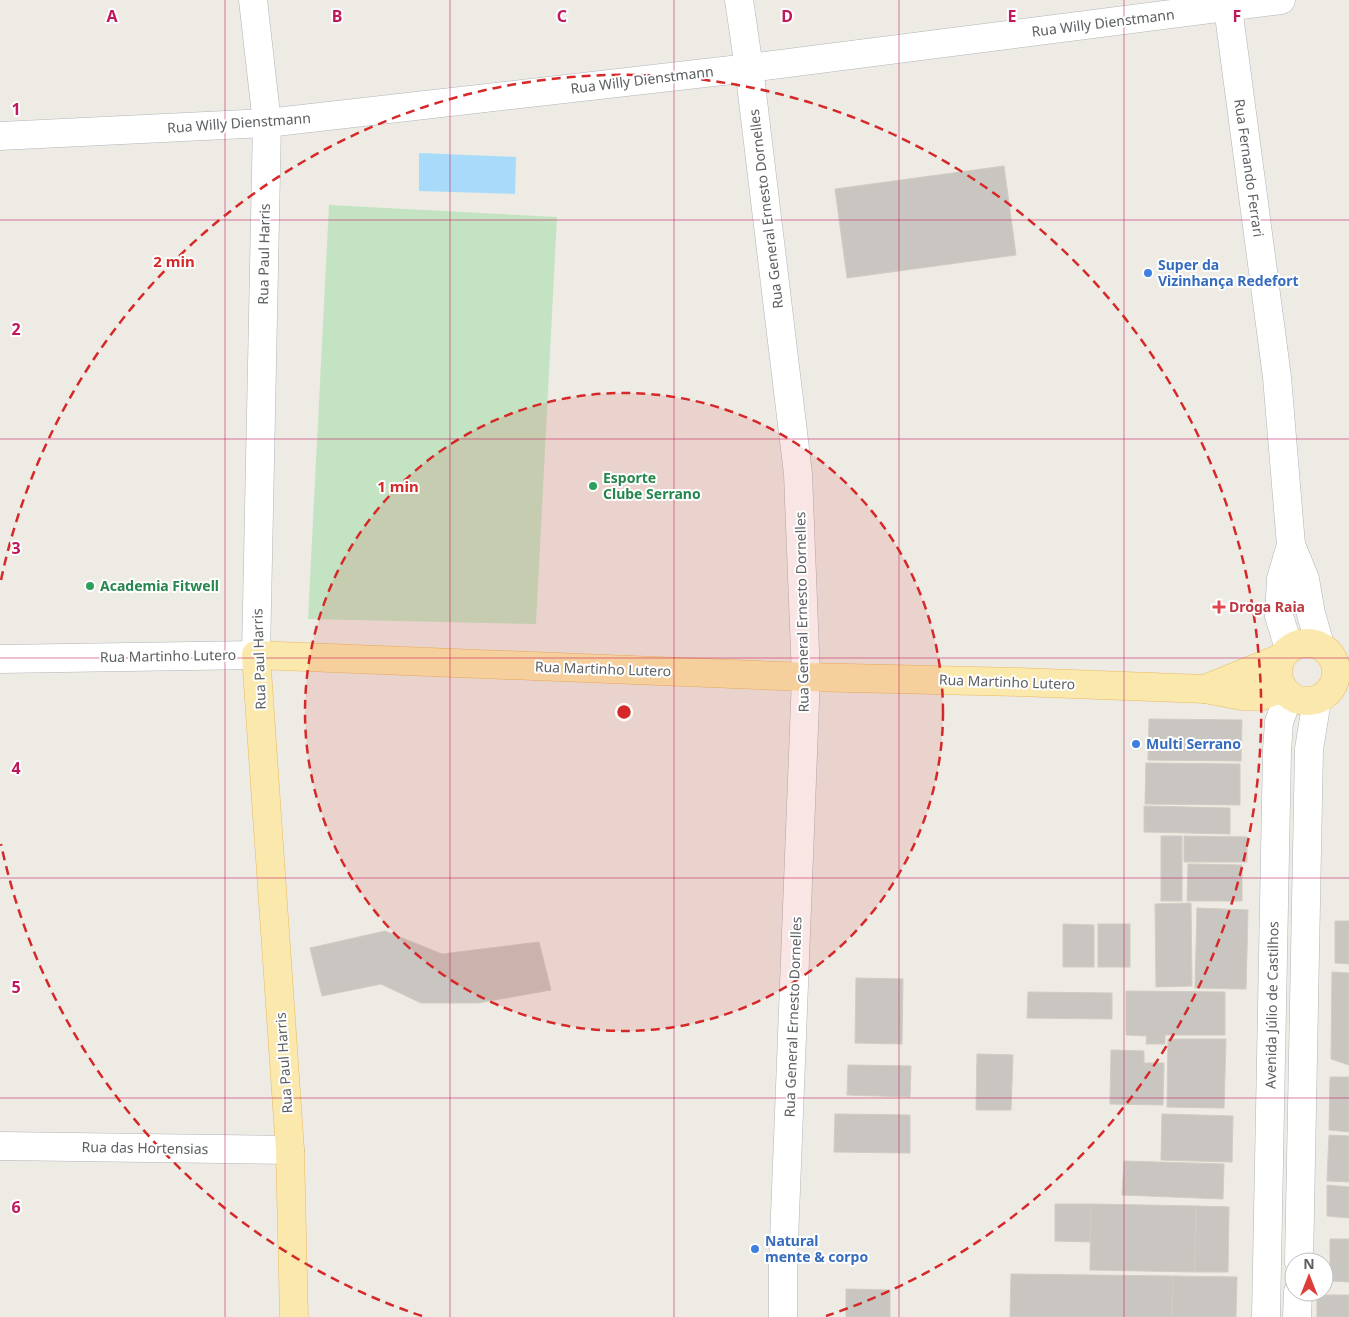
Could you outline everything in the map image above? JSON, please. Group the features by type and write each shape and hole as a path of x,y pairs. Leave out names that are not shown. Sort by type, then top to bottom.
{"main road":[{"path":"1310,642 1333,648 1337,670 1333,691 1308,701 1298,700 1286,691 1279,678 1278,669 1285,653 1300,643 1310,642"},
{"name":"Rua Martinho Lutero","path":"1205,689 1285,653"},
{"name":"Rua Martinho Lutero","path":"256,655 806,678 1019,682 1205,689 1242,696 1261,696 1286,691"},
{"name":"Rua Paul Harris","path":"256,655 290,1150 294,1317"}],"street":[{"name":"Rua Paul Harris","path":"253,0 267,123 256,655"},
{"name":"Rua General Ernesto Dornelles","path":"739,0 749,68 798,474 806,678 783,1266 783,1317"},
{"name":"Rua Willy Dienstmann","path":"0,136 267,123 749,68 1228,4 1281,0"},
{"name":"Rua Fernando Ferrari","path":"1228,4 1278,377 1291,546 1304,580 1311,614 1333,648"},
{"name":"Rua Fernando Ferrari","path":"1285,653 1279,616 1281,579 1291,546"},
{"name":"Rua Martinho Lutero","path":"0,659 256,655"},
{"name":"Avenida Júlio de Castilhos","path":"1266,1317 1281,1262 1277,750 1279,722 1286,691"},
{"path":"1300,1252 1309,749 1333,691"},
{"name":"Rua das Hortensias","path":"0,1146 290,1150"},
{"path":"1296,1317 1297,1302"}],"green space":[{"path":"329,205 557,217 536,624 308,619"}],"water":[{"path":"419,153 516,157 515,194 419,191"}],"building":[{"path":"1004,166 1016,255 847,278 835,189"},
{"path":"1149,719 1242,720 1241,761 1148,760"},
{"path":"1146,763 1240,764 1240,805 1145,804"},
{"path":"1144,806 1230,808 1230,834 1144,832"},
{"path":"1161,836 1182,836 1182,901 1161,901"},
{"path":"1184,836 1247,837 1247,862 1184,862"},
{"path":"1188,864 1242,865 1242,901 1187,901"},
{"path":"1191,903 1192,986 1156,987 1155,904"},
{"path":"1197,908 1248,910 1246,989 1195,988"},
{"path":"1335,921 1349,921 1349,964 1335,963"},
{"path":"1063,924 1094,925 1094,967 1063,967"},
{"path":"1098,924 1130,924 1130,967 1098,967"},
{"path":"385,931 442,954 539,942 551,990 478,1003 421,1003 381,984 322,996 310,948"},
{"path":"1332,972 1349,973 1349,1065 1331,1059"},
{"path":"856,978 903,979 902,1044 855,1043"},
{"path":"1126,991 1225,992 1225,1035 1165,1035 1165,1044 1146,1044 1147,1036 1126,1035"},
{"path":"1028,992 1112,993 1112,1019 1027,1018"},
{"path":"1168,1039 1226,1039 1224,1108 1167,1107"},
{"path":"1111,1050 1144,1051 1144,1063 1164,1063 1163,1105 1110,1104"},
{"path":"977,1054 1013,1055 1011,1110 976,1110"},
{"path":"848,1065 911,1066 910,1097 847,1095"},
{"path":"1330,1077 1349,1077 1349,1132 1329,1130"},
{"path":"835,1114 910,1115 910,1153 834,1152"},
{"path":"1162,1114 1233,1116 1232,1162 1161,1160"},
{"path":"1329,1135 1349,1136 1349,1182 1327,1181"},
{"path":"1124,1161 1224,1164 1223,1199 1122,1195"},
{"path":"1327,1185 1349,1187 1349,1218 1327,1216"},
{"path":"1055,1204 1091,1204 1090,1242 1055,1241"},
{"path":"1091,1204 1196,1206 1195,1272 1090,1270"},
{"path":"1196,1206 1229,1207 1228,1272 1195,1272"},
{"path":"1330,1239 1349,1239 1349,1282 1334,1281 1334,1252 1330,1252"},
{"path":"1011,1274 1173,1276 1172,1317 1010,1317"},
{"path":"1173,1276 1237,1277 1236,1317 1172,1317"},
{"path":"846,1289 890,1290 890,1317 846,1317"},
{"path":"1334,1295 1349,1295 1349,1317 1317,1317 1317,1302 1334,1302"}],"place":[{"name":"Super da Vizinhança Redefort","path":"1148,273"},
{"name":"Esporte Clube Serrano","path":"593,486"},
{"name":"Academia Fitwell","path":"90,586"},
{"name":"Droga Raia","path":"1219,607"},
{"name":"Multi Serrano","path":"1136,744"},
{"name":"Natural mente & corpo","path":"755,1249"}]}
